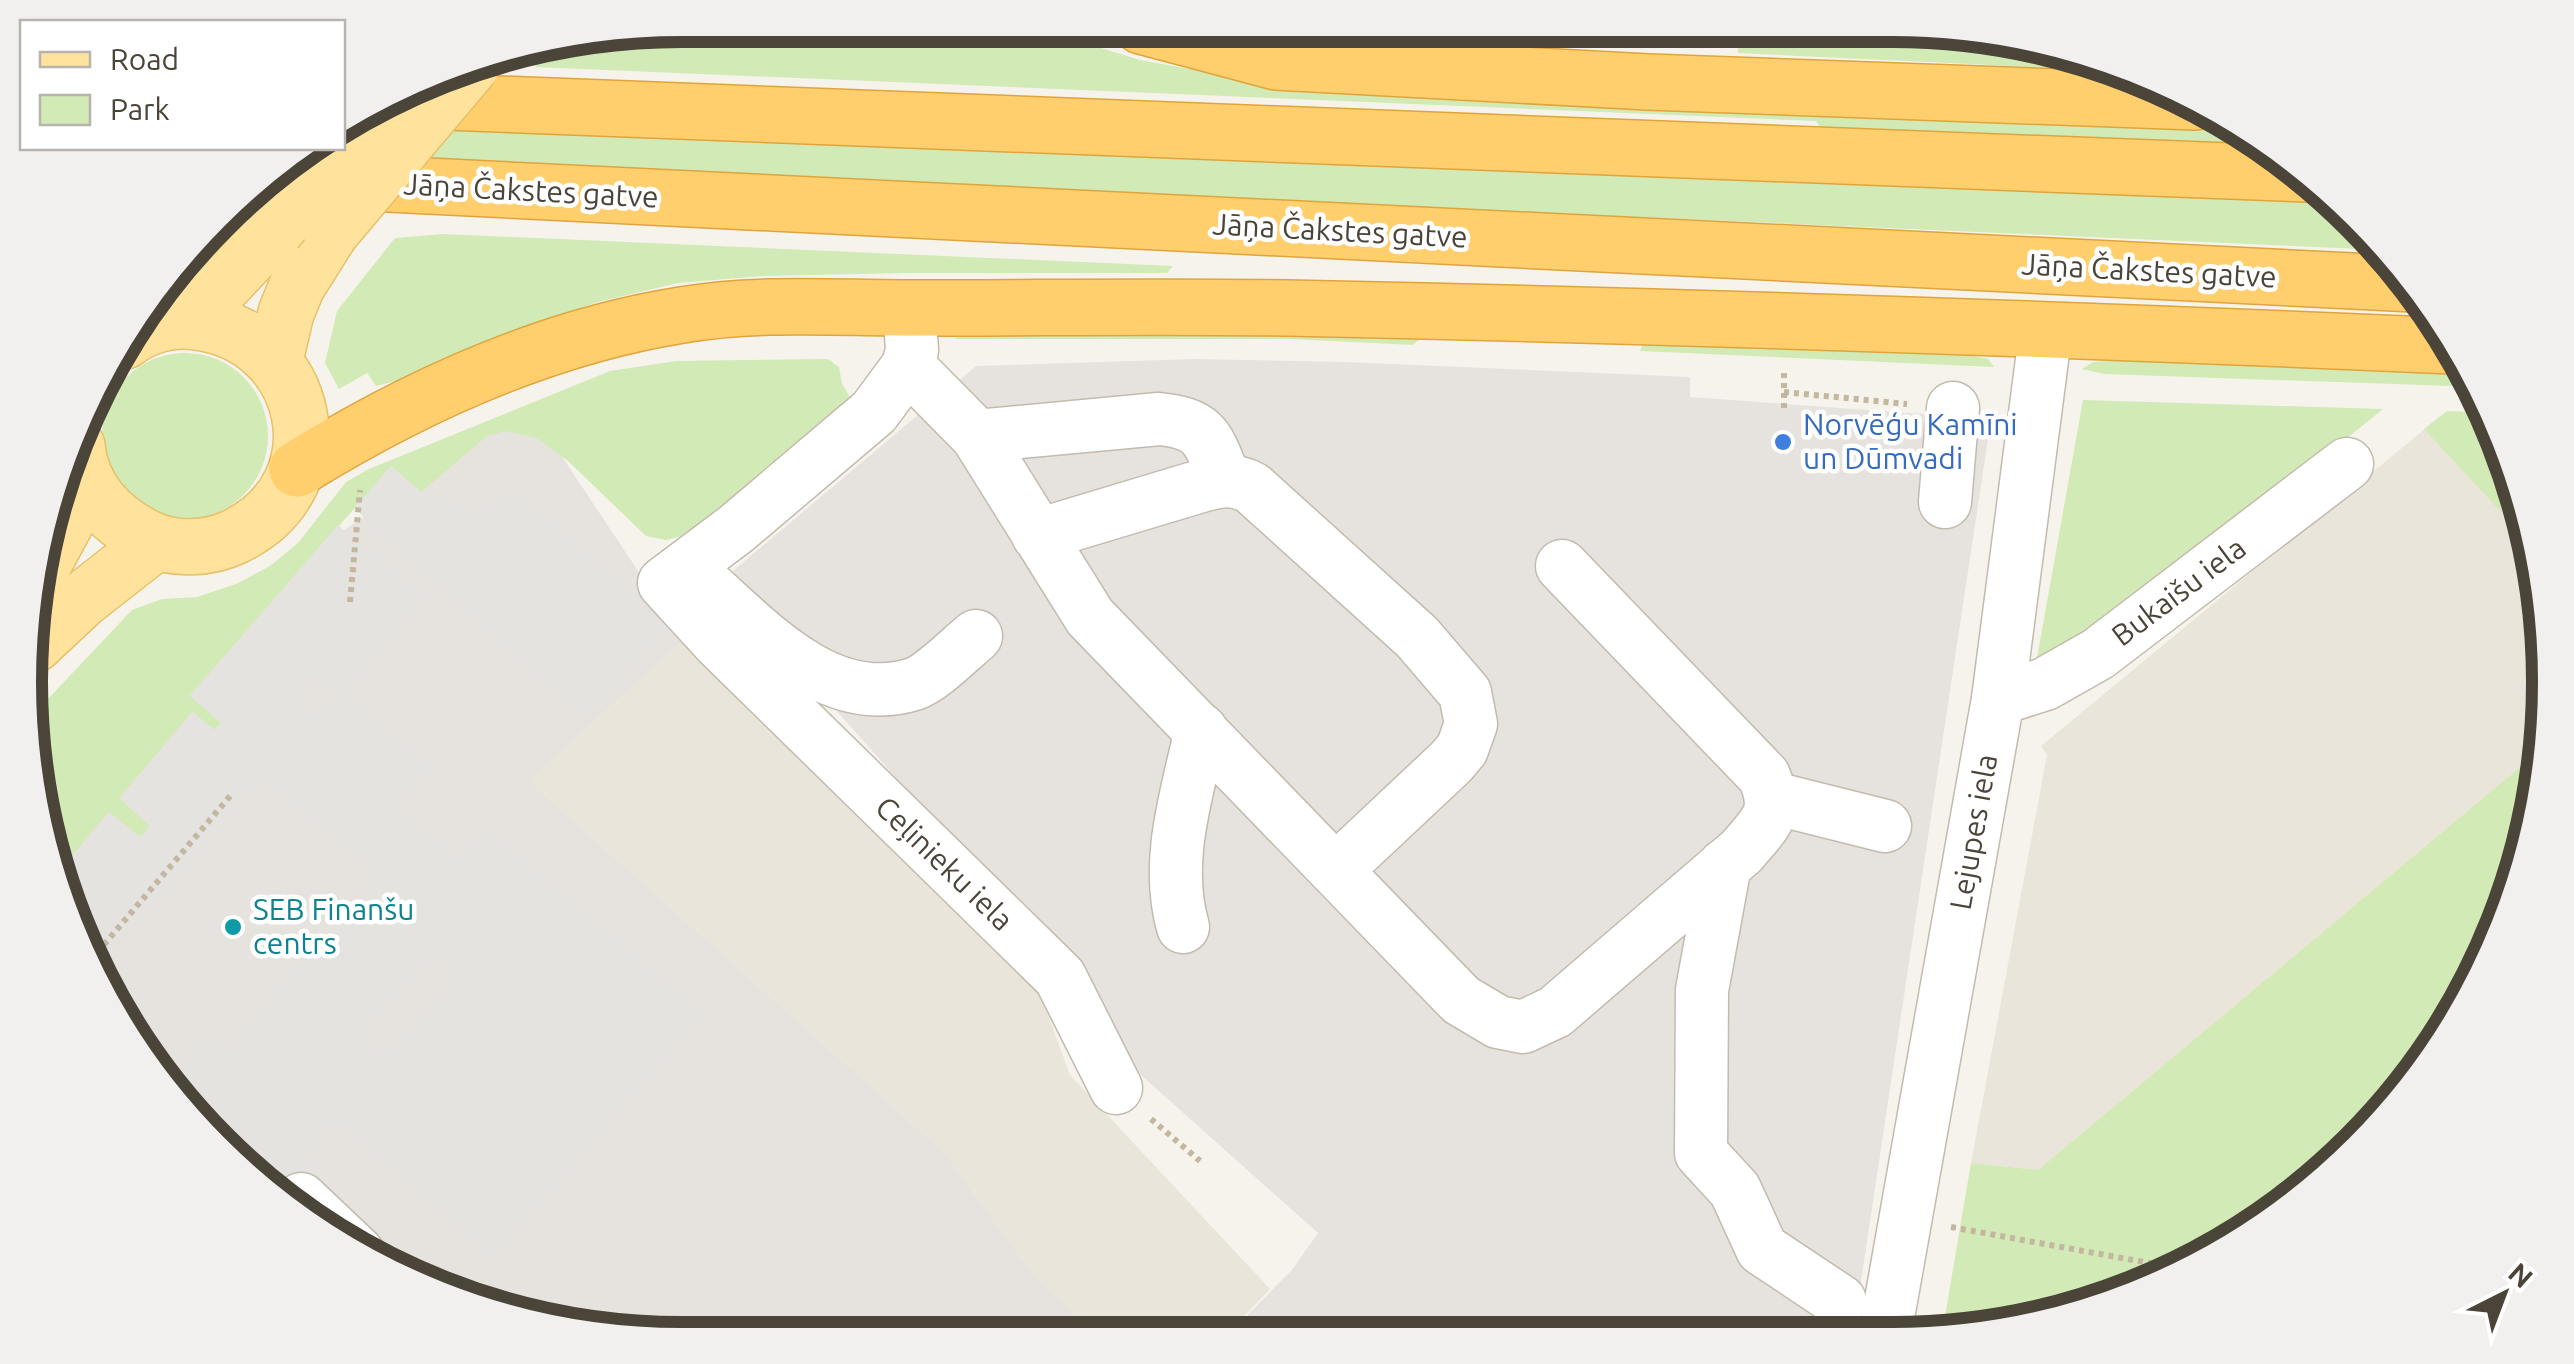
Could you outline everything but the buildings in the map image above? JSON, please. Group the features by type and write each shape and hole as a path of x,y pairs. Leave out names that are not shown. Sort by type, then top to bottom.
{"highway":[{"path":"1202,42 1276,62 1336,45 1436,48 1648,82 2159,101"},
{"path":"415,101 2278,173"},
{"name":"Jāņa Čakstes gatve","path":"270,204 2391,283"},
{"path":"297,469 374,422 502,365 582,335 685,314 803,305 1132,305 1678,316 2435,345"}],"main road":[{"path":"275,360 296,286 331,232 456,84"},
{"path":"189,320 270,204 331,150"},
{"path":"82,464 104,508 128,529 156,542 181,546 206,546 252,528 279,502 297,469 302,431 295,393 275,360 251,338 221,325 189,320 148,329"},
{"path":"71,492 82,464"},
{"path":"44,635 156,542"}],"street":[{"path":"908,308 912,350 908,366 874,412 676,575 795,660 845,685 876,690 918,683 976,636"},
{"name":"Lejupes iela","path":"1887,1322 1998,698 2046,328"},
{"path":"908,366 977,436 1090,617 1461,1000 1498,1022 1523,1027 1555,1012 1725,866 1769,819 1773,798 1764,776 1562,566"},
{"path":"1953,408 1947,483 2026,474"},
{"path":"977,436 1159,419 1184,422 1209,441 1225,480"},
{"name":"Bukaišu iela","path":"1998,698 2045,684 2098,654 2347,464"},
{"path":"1038,534 1225,480 1239,482 1266,500 1418,637 1464,694 1471,724 1462,749 1336,870"},
{"name":"Ceļinieku iela","path":"676,575 718,642 1060,978 1116,1088"},
{"path":"1182,926 1176,904 1175,850 1201,730"},
{"path":"1773,798 1885,826"},
{"path":"1725,866 1702,990 1702,1153 1736,1190 1762,1249 1840,1301"}],"path":[{"path":"1784,368 1784,408"},
{"path":"1784,392 1953,408"},
{"path":"350,602 362,473"},
{"path":"101,949 231,794"},
{"path":"1116,1088 1200,1161"},
{"path":"1905,1219 2156,1264"}],"shaded area":[{"path":"1194,359 1690,377 1690,397 1991,419 1855,1322 1241,1322 1292,1270 1318,1233 1142,1076 1062,964 721,581 976,366"},
{"path":"533,413 684,640 529,781 943,1151 1033,1274 1083,1322 640,1320 557,1309 476,1288 362,1236 293,1189 260,1163 201,1104 150,1037 108,965 76,888 55,807 44,727 137,639 246,598 487,431"},
{"path":"2426,428 2511,521 2530,640 2532,682 2526,762 2038,1170 1971,1163 2047,755 2041,746"},
{"path":"391,466 421,492 482,515 511,491 666,625 586,717 354,508"},
{"path":"338,525 423,598 342,694 428,768 395,808 460,863 487,832 700,1014 492,1256 336,1116 303,1156 319,1176 303,1196 230,1134 177,1074 208,1037 229,1052 379,873 260,775 106,960 68,861 109,812 140,837 150,826 119,798 193,712 214,730 221,723 190,696","holes":["318,674 341,693 317,721 294,700","433,950 461,976 383,1062 355,1038"]},
{"path":"684,640 1040,993 1070,1075 1270,1289 1238,1322 1083,1322 1033,1274 943,1151 529,781"}],"green space":[{"path":"682,42 1081,42 1140,60 1229,76 2202,122 2243,148 1820,127 1816,121 535,67 540,59 557,55"},
{"path":"1738,42 1992,51 2074,69 1738,53"},
{"path":"372,123 2314,201 2362,249 1662,218 1328,210 309,163 327,150 345,150 345,142"},
{"path":"443,234 1173,266 1167,273 906,273 763,276 678,283 598,302 518,329 396,381 376,386 367,373 339,389 325,363 337,311 395,238"},
{"path":"964,331 1427,332 1413,345 1290,339 955,339"},
{"path":"1645,338 1947,351 1988,359 1994,367 1640,351"},
{"path":"185,353 217,359 244,377 262,404 268,436 262,468 244,495 217,513 185,519 153,513 126,495 108,468 102,436 108,404 126,377 153,359"},
{"path":"828,359 839,367 842,384 851,399 686,535 666,540 646,536 568,461 537,438 505,431 487,436 421,492 391,467 190,695 221,722 215,730 192,712 120,798 151,825 140,837 109,812 68,861 48,765 43,704 132,610 162,599 197,597 236,584 270,566 298,543 346,482 369,469 610,371 676,361"},
{"path":"2093,362 2452,373 2459,386 2104,374 2082,369"},
{"path":"2083,400 2383,409 2097,641 2037,658"},
{"path":"2447,411 2472,412 2498,476 2512,523 2424,429"},
{"path":"2526,762 2510,848 2466,965 2399,1071 2373,1104 2314,1163 2212,1236 2137,1273 2058,1300 1945,1319 1971,1163 2038,1170"}],"place":[{"name":"Norvēģu Kamīni un Dūmvadi","path":"1783,442"},
{"name":"SEB Finanšu centrs","path":"233,927"}]}
